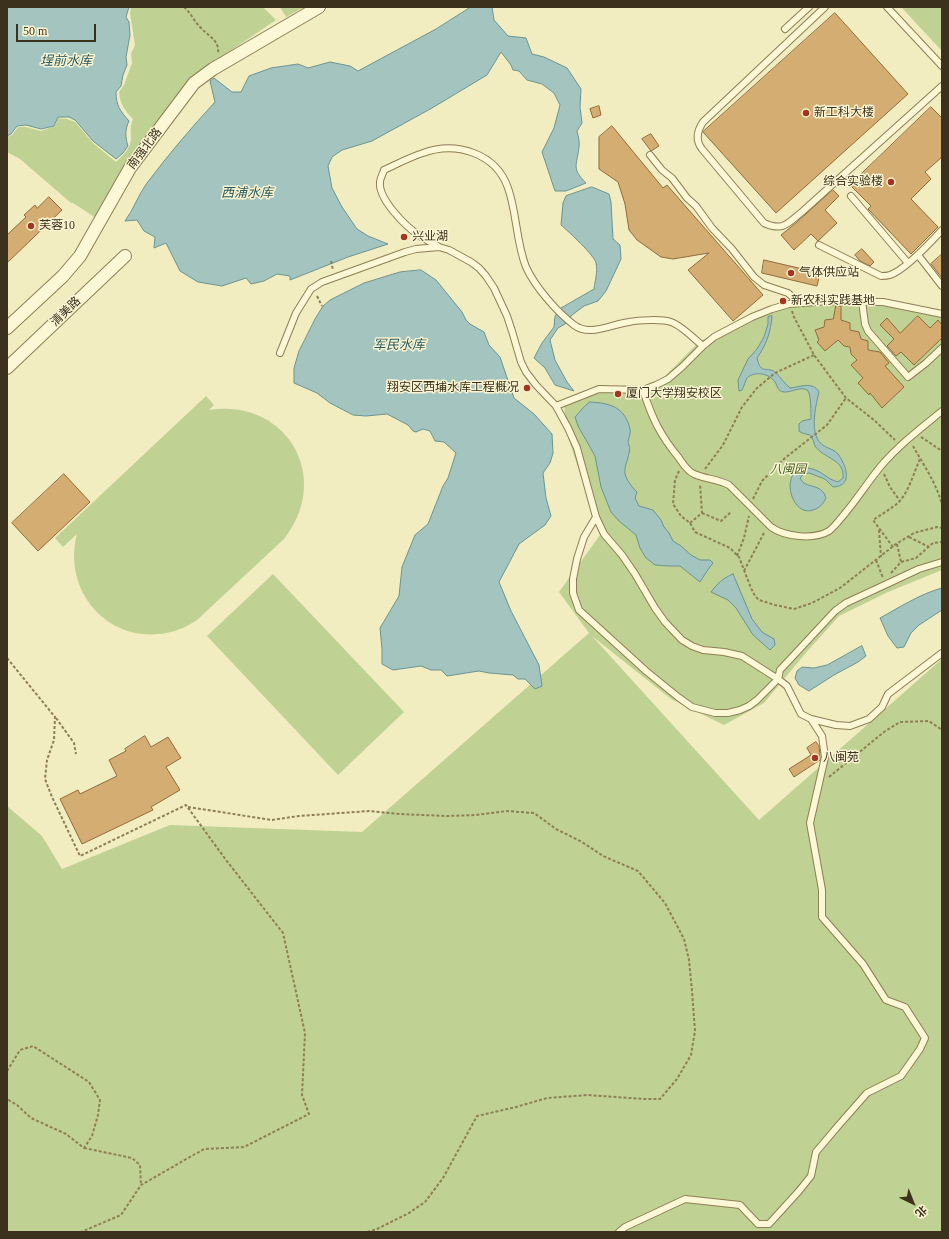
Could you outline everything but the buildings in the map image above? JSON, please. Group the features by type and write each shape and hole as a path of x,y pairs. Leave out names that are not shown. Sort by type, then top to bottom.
{"street":[{"name":"南强北路","path":"7,328 63,276 80,256 130,168 194,83 220,65 319,7"},
{"name":"清美路","path":"7,368 125,256"}],"lane":[{"path":"785,29 808,7"},
{"path":"825,7 703,122 698,130 698,144 702,150 764,223 773,226 784,226 803,211 942,86"},
{"path":"887,7 942,66"},
{"path":"703,346 680,327 671,322 647,320 591,330 581,329 575,326 556,308 535,282 526,267 520,247 508,188 499,170 480,155 458,148 440,149 423,152 384,170 380,182 382,194 406,224 420,236 439,247 449,250 479,268 494,288 512,331 521,362 526,372 545,396 556,406 577,448 596,517 604,534 622,555 665,622 682,640 702,650 724,652 742,656 787,686 801,714 811,719 836,725 850,726 869,719 882,707 888,694 942,653"},
{"path":"650,155 662,170 672,178 687,198 696,206 712,228 732,249 754,277 764,285 788,293 798,302"},
{"path":"851,196 908,263"},
{"path":"819,245 881,276 889,276 897,272 918,255 942,230"},
{"path":"280,353 296,313 313,287 322,282 405,252 416,249 439,247"},
{"path":"918,255 942,286"},
{"path":"556,406 599,389 643,390 656,385 682,367 703,346 733,326 752,317 789,304 798,302 829,301 883,302 942,314"},
{"path":"862,302 865,324 868,331 908,377 942,348"},
{"path":"643,390 649,410 657,428 688,470 700,476 722,482 729,486 769,525 777,531 790,536 813,535 829,531 900,445 942,411"},
{"path":"596,517 584,537 573,579 573,593 579,610 646,671 678,697 692,707 715,713 728,713 740,710 757,700 778,679 780,670 835,611 846,603 919,569 942,562"},
{"path":"619,1232 625,1227 684,1199 740,1205 758,1224 769,1224 811,1176 816,1152 867,1093 901,1076 920,1049 925,1038 905,1007 886,1000 862,964 822,917 822,890 810,823 825,757 822,736 811,719"}],"path":[{"path":"184,7 199,27 214,38 220,65"},
{"path":"313,287 322,306"},
{"path":"789,304 794,317 814,355 846,398 874,420 900,445"},
{"path":"702,513 700,476 723,444 742,407 757,388 775,373 814,355"},
{"path":"737,556 745,533 749,515 749,506 762,481 784,458 827,425 846,398"},
{"path":"915,433 942,451"},
{"path":"908,438 940,498 942,505"},
{"path":"893,547 872,520 886,512 900,501 920,459"},
{"path":"682,462 675,480 673,504 681,516 690,523 695,532 730,548 737,556 751,588 759,600 775,605 794,609 812,603 840,588 897,544 914,533 937,527 942,528"},
{"path":"881,467 890,487 900,501"},
{"path":"702,513 721,521 731,512"},
{"path":"690,523 702,513"},
{"path":"744,571 769,525"},
{"path":"879,529 881,557"},
{"path":"909,537 929,547"},
{"path":"886,584 890,574 901,562 916,558 933,543 942,542"},
{"path":"897,544 901,562"},
{"path":"876,560 886,584"},
{"path":"7,658 74,743 76,754"},
{"path":"55,717 54,740 47,760 45,779 80,856 186,805 188,807 272,820 299,816 369,811 447,816 476,815 506,811 534,813 556,829 582,842 603,856 638,871 665,903 684,939 689,960 695,1031 691,1054 677,1079 660,1099 644,1100 587,1095 547,1098 477,1116 443,1178 425,1202 408,1213 377,1229 367,1232"},
{"path":"818,786 884,732 900,722 929,721 942,730"},
{"path":"81,1232 121,1215 141,1185 204,1150 244,1147 309,1114 302,1095 305,1033 283,933 226,860 188,807"},
{"path":"7,1071 20,1050 33,1046 89,1082 100,1100 98,1115 92,1136 84,1148"},
{"path":"7,1100 17,1105 31,1118 66,1134 84,1148 132,1158 140,1165 141,1185"}],"green space":[{"path":"131,7 263,7 276,20 208,66 99,220 71,203 20,159 7,152 7,137 12,135 18,127 26,127 41,131 55,126 58,118 67,119 75,122 93,143 116,162 122,156 130,144 133,119 123,107 119,92 124,85 132,63 131,54 135,45 130,13"},
{"path":"280,7 304,7 286,17"},
{"path":"901,7 942,7 942,51"},
{"name":"八闽园","path":"805,296 942,312 942,570 888,592 839,616 764,703 724,725 671,699 592,636 759,820 942,659 942,1232 7,1232 7,806 42,836 62,869 170,825 362,832 589,633 559,592 600,535 568,437 563,399 657,384 700,341"},
{"path":"206,396 214,405 209,410 237,410 261,417 280,429 294,447 302,468 304,491 298,515 284,539 197,620 183,628 166,633 145,634 125,630 108,621 94,609 83,593 76,575 74,555 77,534 63,547 55,538"},
{"path":"273,574 404,712 338,775 207,636"}],"water":[{"name":"埕前水库","path":"7,7 129,7 126,17 129,22 130,35 126,57 127,65 121,86 116,92 119,108 129,121 126,133 128,146 116,159 93,141 75,120 69,117 58,117 54,126 41,129 26,125 17,126 11,134 7,136"},
{"name":"西浦水库","path":"471,7 492,7 494,20 508,36 526,38 532,54 544,57 567,68 581,89 580,107 582,123 577,131 579,145 576,166 578,174 586,183 566,191 555,191 542,152 554,128 560,105 554,93 542,84 527,80 519,71 513,70 501,52 487,75 432,108 372,141 342,150 332,157 328,166 332,188 342,207 357,229 368,236 388,244 348,257 290,280 290,276 277,274 264,281 251,284 246,278 222,286 198,282 180,271 166,243 154,248 155,237 144,231 137,220 125,221 147,183 163,162 215,102 210,81 214,78 232,92 241,92 249,76 271,68 298,64 308,68 330,62 350,66 358,71 436,29"},
{"path":"592,187 609,194 611,202 613,239 620,245 621,259 606,291 598,301 584,306 572,315 565,324 558,328 550,340 555,360 567,382 574,391 555,385 545,368 534,358 542,343 554,327 555,316 561,308 594,289 597,270 596,263 581,244 561,225 563,203 566,196"},
{"name":"军民水库","path":"421,270 436,280 470,324 484,332 489,345 500,357 514,398 534,414 552,434 553,453 550,463 543,473 546,498 551,516 545,525 519,544 499,582 511,611 539,665 542,686 535,689 525,679 518,679 513,675 479,671 447,676 441,670 431,670 421,666 393,670 382,664 380,628 399,596 402,567 415,535 428,524 443,486 448,478 456,453 444,442 435,441 430,431 423,429 416,432 413,431 408,425 387,414 366,416 353,415 330,403 317,393 294,383 294,368 299,351 323,306 330,300 364,283 400,272"},
{"path":"772,316 768,338 757,358 760,367 776,373 790,388 810,386 819,392 815,409 815,433 819,442 836,452 844,464 846,479 840,486 833,487 825,479 809,473 804,474 800,478 804,483 817,488 825,495 826,498 822,504 813,510 805,510 798,507 793,500 790,483 793,475 799,470 808,468 813,469 838,482 843,478 843,472 837,463 823,454 815,446 810,435 799,431 799,424 802,421 811,419 808,391 806,389 800,389 787,392 782,391 779,390 775,382 769,377 761,374 753,374 747,378 742,390 739,391 738,380 748,359 757,349 764,337 768,324 768,317"},
{"path":"590,402 610,405 616,408 628,422 630,430 628,441 630,451 625,474 630,484 637,492 635,498 639,506 653,510 661,520 673,541 700,560 710,560 713,563 700,582 680,566 655,565 646,558 640,548 636,535 619,521 611,512 601,487 595,456 578,426 575,417"},
{"path":"733,574 752,619 762,632 774,639 775,645 770,650 753,635 736,608 728,600 711,592 726,577"},
{"path":"942,588 942,610 919,625 911,633 904,647 897,648 888,636 880,618 918,597"},
{"path":"862,646 866,656 809,691 799,685 795,678 797,671 802,667 814,668 827,665"}],"place":[{"name":"新工科大楼","path":"806,113"},
{"name":"综合实验楼","path":"891,182"},
{"name":"芙蓉10","path":"31,226"},
{"name":"兴业湖","path":"404,237"},
{"name":"气体供应站","path":"791,273"},
{"name":"新农科实践基地","path":"783,301"},
{"name":"翔安区西埔水库工程概况","path":"527,388"},
{"name":"厦门大学翔安校区","path":"618,394"},
{"name":"八闽苑","path":"815,758"}]}
